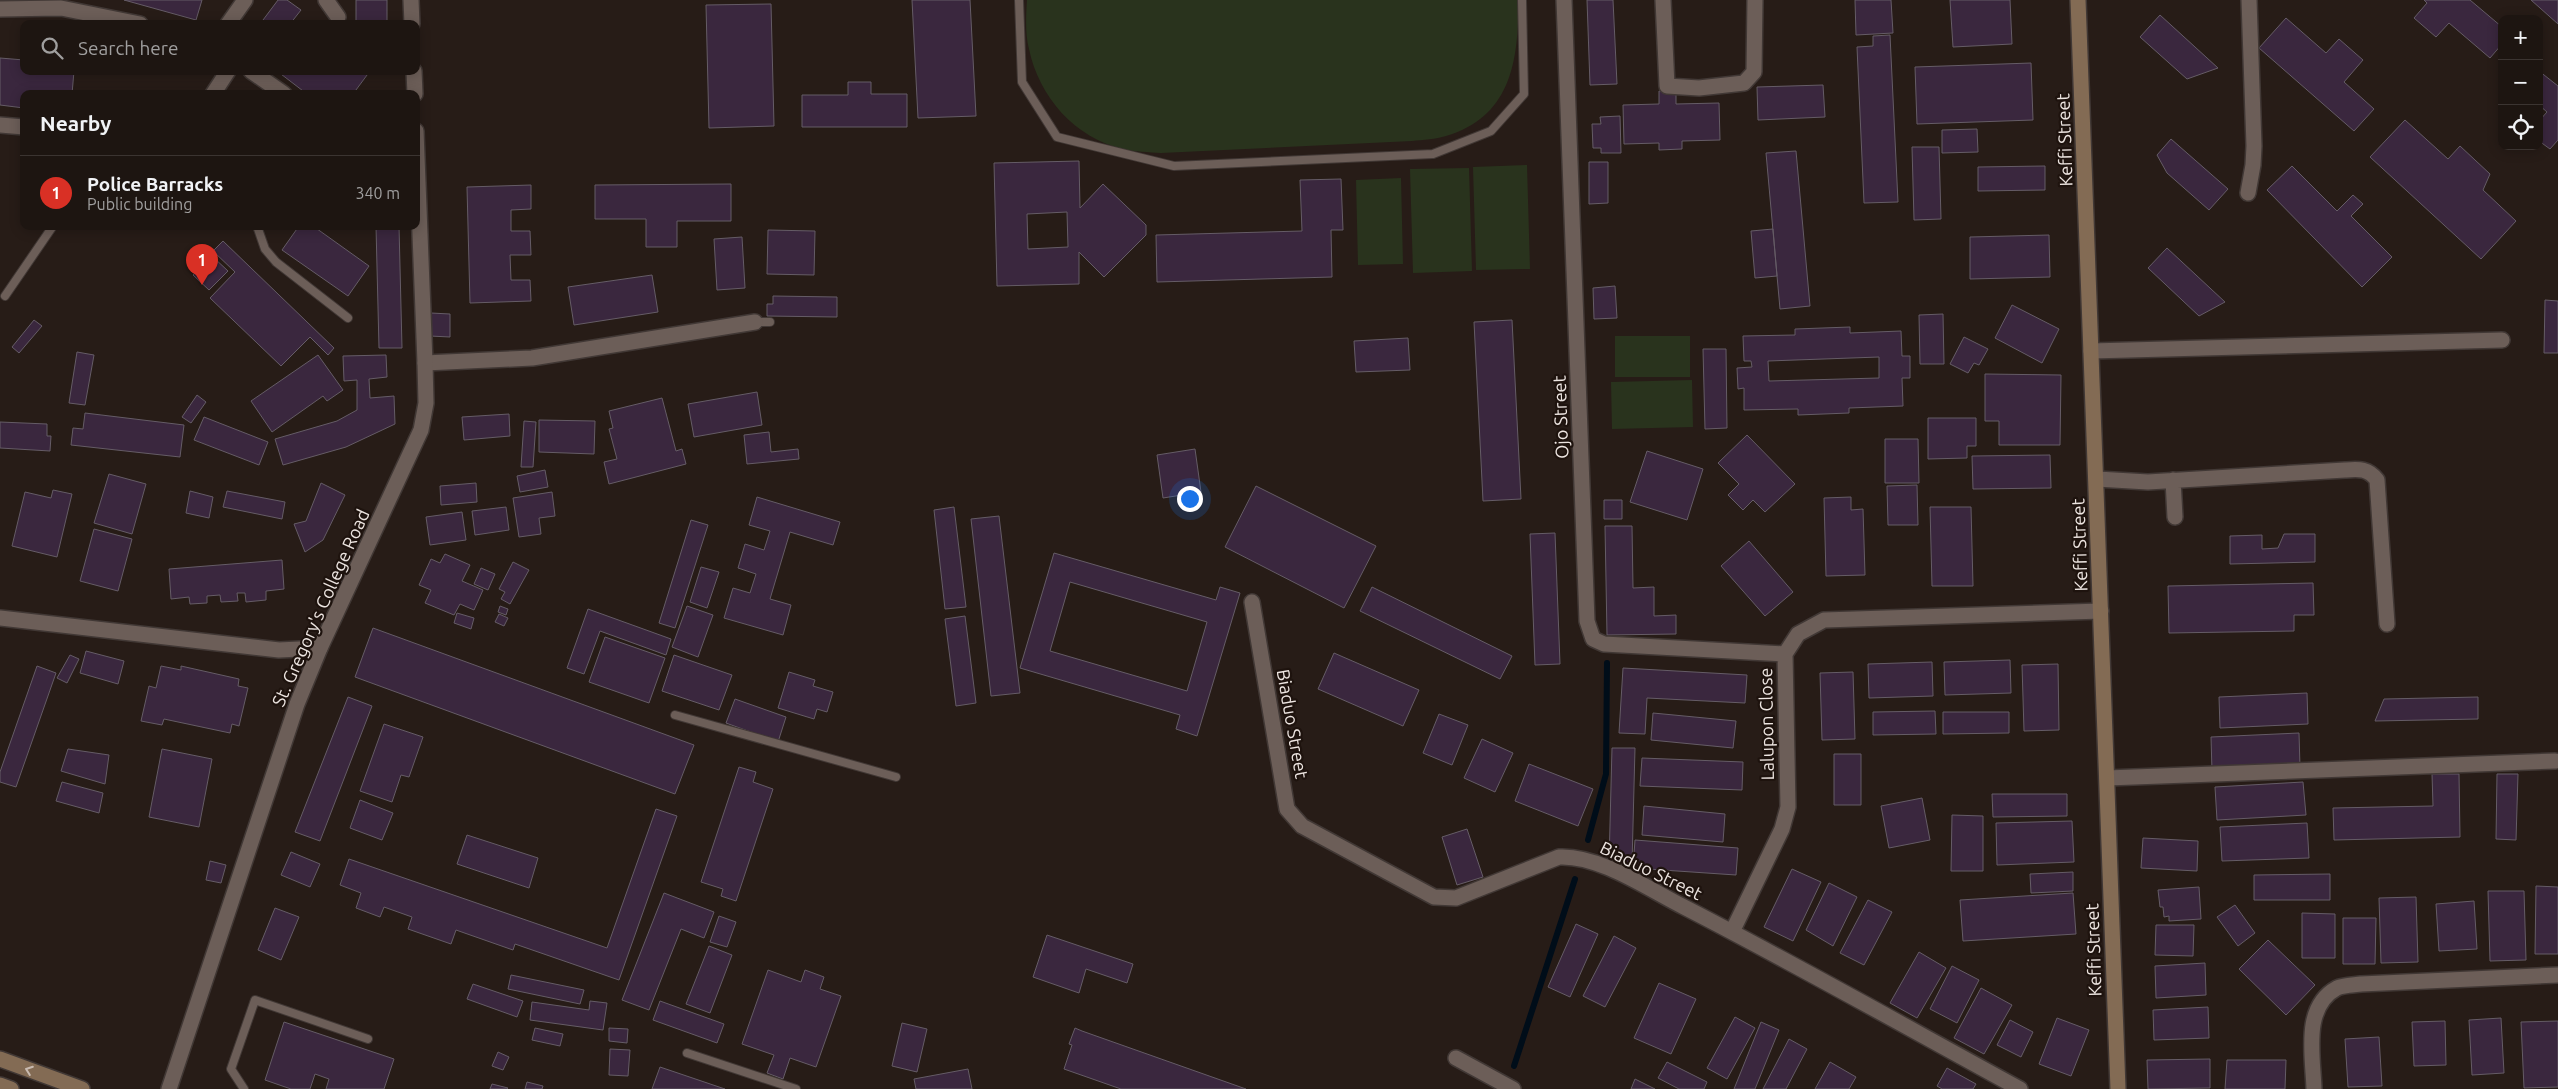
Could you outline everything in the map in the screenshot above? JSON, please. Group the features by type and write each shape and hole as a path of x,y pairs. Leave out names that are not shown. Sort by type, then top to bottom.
{"main road":[{"name":"Keffi Street","path":"2078,0 2118,1089"},
{"path":"0,1059 57,1085 82,1089"},
{"path":"0,1085 11,1089"}],"street":[{"path":"231,20 245,0"},
{"path":"326,0 338,17"},
{"path":"411,0 412,20"},
{"name":"Ojo Street","path":"1564,0 1587,621 1593,639 1604,644 1785,654"},
{"path":"1663,0 1667,86 1699,88 1744,83 1754,72 1755,0"},
{"path":"2248,193 2254,165 2249,0"},
{"path":"0,9 61,4 124,20"},
{"path":"216,90 225,75"},
{"path":"257,75 278,90"},
{"path":"414,75 415,90"},
{"path":"0,126 20,128"},
{"name":"St. Gregory's College Road","path":"169,1089 297,704 320,648 421,430 426,403 420,230"},
{"path":"425,363 532,358 762,322"},
{"path":"2091,351 2502,340"},
{"path":"2097,479 2173,480 2361,469 2371,472 2377,480 2386,624"},
{"path":"2173,480 2175,517"},
{"name":"Biaduo Street","path":"1252,602 1287,809 1302,826 1434,897 1456,898 1559,857 1573,856 1598,864 1732,932 2020,1089"},
{"name":"Lalupon Close","path":"1732,932 1782,829 1788,807 1785,654 1798,634 1824,620 2101,610"},
{"path":"0,618 280,650 320,648"},
{"path":"2107,778 2555,761"},
{"path":"2314,1089 2312,1020 2322,1001 2338,988 2361,984 2558,974"},
{"path":"1456,1058 1513,1089"}],"lane":[{"path":"1019,0 1022,82 1057,137 1174,166 1433,154 1491,131 1524,94 1522,0"},
{"path":"5,296 50,230"},
{"path":"258,230 265,248 276,262 348,318"},
{"path":"675,715 896,777"},
{"path":"244,1089 231,1069 254,1000 368,1039"},
{"path":"687,1053 796,1089"}],"green space":[{"path":"1027,0 1518,0 1518,22 1513,64 1507,83 1498,100 1485,115 1468,127 1446,136 1412,141 1161,153 1128,150 1106,144 1089,135 1062,113 1050,99 1034,67 1027,37"},
{"path":"1527,165 1530,269 1476,270 1473,167"},
{"path":"1469,168 1472,271 1413,273 1410,169"},
{"path":"1401,178 1403,264 1358,265 1356,180"},
{"path":"1615,336 1690,336 1690,377 1615,377"},
{"path":"1692,380 1693,427 1612,429 1611,382"}],"building":[{"path":"124,0 202,0 196,20"},
{"path":"278,0 287,0 301,10 293,20 263,20"},
{"path":"356,0 387,0 387,20 356,20"},
{"path":"912,0 970,0 976,116 918,118"},
{"path":"1587,0 1613,0 1617,84 1590,85"},
{"path":"1855,0 1891,0 1893,33 1856,35"},
{"path":"1950,0 2010,0 2012,44 1953,47"},
{"path":"2424,0 2470,0 2498,24 2498,49 2490,58 2449,23 2436,37 2414,18 2427,3"},
{"path":"2531,0 2558,0 2558,24"},
{"path":"771,4 774,126 709,128 706,5"},
{"path":"2160,15 2218,68 2187,79 2140,37"},
{"path":"2286,18 2326,53 2339,39 2363,60 2344,82 2374,109 2354,131 2259,48"},
{"path":"1890,35 1898,202 1864,203 1857,47 1873,46 1873,36"},
{"path":"0,58 20,60 20,75 74,75 72,90 20,90 20,108 0,105"},
{"path":"2031,63 2033,120 1917,124 1915,67"},
{"path":"2543,74 2558,86 2558,140 2550,149 2543,144 2543,116 2547,112 2543,108"},
{"path":"282,75 367,75 356,90 302,90"},
{"path":"848,82 871,82 871,94 907,94 907,127 802,127 802,95 848,95"},
{"path":"1823,85 1825,117 1758,120 1757,87"},
{"path":"1676,90 1676,104 1719,103 1720,140 1682,141 1682,149 1659,150 1659,143 1624,144 1623,105 1659,104 1659,91"},
{"path":"1620,116 1621,153 1601,153 1601,148 1593,148 1592,124 1601,124 1600,117"},
{"path":"2405,120 2448,159 2460,146 2490,174 2483,190 2516,221 2481,259 2370,157"},
{"path":"1977,129 1978,152 1942,153 1942,130"},
{"path":"2171,139 2228,189 2209,210 2167,173 2157,155"},
{"path":"1912,147 1939,147 1941,219 1914,220"},
{"path":"1796,151 1810,306 1780,309 1766,153"},
{"path":"1079,161 1080,208 1103,184 1146,225 1146,235 1104,277 1079,252 1079,284 997,286 994,163","holes":["1067,212 1068,247 1028,249 1027,214"]},
{"path":"1589,162 1608,162 1608,203 1589,204"},
{"path":"2045,166 2045,190 1978,191 1978,167"},
{"path":"2292,166 2337,211 2353,195 2363,204 2351,216 2392,257 2362,287 2267,190"},
{"path":"1341,179 1343,230 1331,230 1332,277 1157,282 1156,235 1302,231 1300,180"},
{"path":"731,184 731,221 677,221 677,247 646,247 646,219 595,219 595,185"},
{"path":"531,185 531,209 511,210 511,231 530,231 531,255 510,255 511,280 530,280 531,301 470,303 467,187"},
{"path":"1773,229 1777,276 1755,278 1751,231"},
{"path":"296,230 319,230 369,266 348,296 282,250"},
{"path":"376,230 399,230 402,348 379,348"},
{"path":"768,230 815,231 814,275 767,274"},
{"path":"2049,235 2050,277 1970,279 1970,237"},
{"path":"742,237 745,288 717,290 714,239"},
{"path":"223,241 334,348 328,355 310,337 281,366 210,298 235,272 213,251"},
{"path":"2167,248 2225,302 2199,316 2148,268"},
{"path":"212,256 228,271 209,290 193,275"},
{"path":"652,275 658,312 574,325 568,287"},
{"path":"1615,286 1617,318 1594,319 1593,288"},
{"path":"773,296 837,297 837,317 767,316 767,304 773,304"},
{"path":"2545,300 2558,301 2558,353 2544,353"},
{"path":"2012,305 2059,329 2042,363 1995,338"},
{"path":"431,313 450,314 450,337 430,336"},
{"path":"1943,314 1944,364 1920,364 1919,315"},
{"path":"34,320 42,326 19,353 12,347"},
{"path":"1512,320 1521,499 1483,501 1474,322"},
{"path":"1850,327 1850,333 1901,331 1902,356 1910,356 1910,378 1902,378 1903,406 1849,408 1849,413 1798,415 1798,409 1744,410 1744,388 1738,389 1737,368 1752,367 1751,361 1744,361 1743,336 1795,335 1795,329","holes":["1879,357 1879,378 1769,381 1768,361"]},
{"path":"1964,337 1988,349 1979,365 1974,363 1968,373 1950,364"},
{"path":"1408,338 1410,370 1356,372 1354,341"},
{"path":"1703,349 1726,349 1727,428 1705,429"},
{"path":"77,352 94,355 85,405 69,403"},
{"path":"318,355 343,390 327,401 323,396 272,432 251,401"},
{"path":"386,355 387,377 369,379 370,398 394,396 395,424 346,447 283,465 275,439 337,421 357,410 357,380 344,381 343,356"},
{"path":"1985,374 2061,375 2060,445 1999,445 1999,421 1985,421"},
{"path":"757,392 762,425 694,437 688,404"},
{"path":"197,395 206,402 191,423 182,417"},
{"path":"662,398 676,451 682,449 686,464 609,484 604,462 617,459 609,429 613,428 609,411"},
{"path":"85,413 184,425 180,457 71,445 73,428 83,429"},
{"path":"509,414 510,436 464,440 462,417"},
{"path":"204,417 268,442 259,465 194,440"},
{"path":"1928,418 1976,418 1976,446 1967,446 1967,458 1928,459"},
{"path":"539,420 595,421 594,454 539,452"},
{"path":"524,421 536,422 533,467 521,467"},
{"path":"0,422 47,424 47,436 51,436 50,451 0,448"},
{"path":"769,432 771,452 798,449 799,459 747,464 744,435"},
{"path":"1747,435 1795,484 1765,512 1753,500 1743,510 1728,495 1739,484 1718,463"},
{"path":"1885,439 1918,439 1919,483 1885,483"},
{"path":"1195,449 1201,492 1163,498 1157,455"},
{"path":"1647,451 1703,469 1687,520 1630,502"},
{"path":"2050,455 2051,488 1973,489 1972,456"},
{"path":"545,470 548,487 520,492 517,476"},
{"path":"109,474 146,484 132,534 94,523"},
{"path":"321,483 345,495 323,540 305,552 294,524 306,521"},
{"path":"476,483 477,502 441,505 440,486"},
{"path":"1917,485 1918,525 1888,525 1887,486"},
{"path":"1256,486 1376,546 1344,608 1225,547"},
{"path":"53,490 72,494 57,557 12,546 25,492 51,498"},
{"path":"190,491 213,497 209,518 186,513"},
{"path":"227,491 285,502 282,519 223,507"},
{"path":"552,492 555,516 539,518 541,534 519,537 513,498"},
{"path":"757,497 840,522 833,545 790,532 770,599 791,605 783,635 724,618 733,588 750,593 756,574 738,568 745,544 764,550 770,531 749,525"},
{"path":"1851,497 1851,510 1863,509 1865,575 1826,576 1824,498"},
{"path":"1604,500 1622,500 1622,519 1604,519"},
{"path":"506,507 509,530 475,535 472,511"},
{"path":"954,507 966,607 945,609 934,510"},
{"path":"1930,507 1971,507 1973,586 1932,586"},
{"path":"462,512 466,540 430,545 426,517"},
{"path":"999,516 1020,693 991,696 971,519"},
{"path":"691,520 708,525 675,628 659,623"},
{"path":"1605,526 1632,526 1633,588 1654,587 1654,616 1676,615 1676,634 1607,635"},
{"path":"94,529 132,539 118,591 80,581"},
{"path":"1555,533 1560,664 1535,665 1530,534"},
{"path":"2284,534 2315,534 2315,562 2230,564 2230,536 2262,535 2262,549 2278,548"},
{"path":"1749,541 1793,592 1765,616 1721,566"},
{"path":"1054,553 1216,600 1220,587 1240,593 1197,736 1176,729 1180,715 1020,668","holes":["1070,582 1207,622 1187,691 1050,651"]},
{"path":"445,554 470,565 462,581 483,590 474,610 460,604 454,615 425,603 431,590 419,585 431,559 440,563"},
{"path":"282,560 284,589 266,591 266,600 246,602 245,593 237,593 238,601 221,602 220,595 207,596 207,603 190,604 189,597 171,599 169,569"},
{"path":"513,562 529,570 510,604 501,599 505,592 499,589"},
{"path":"701,567 719,572 707,608 690,602"},
{"path":"481,568 495,574 488,590 474,584"},
{"path":"2313,583 2314,615 2294,615 2294,631 2169,633 2168,586"},
{"path":"1372,587 1512,656 1500,679 1360,611"},
{"path":"500,606 508,609 506,615 498,612"},
{"path":"687,606 713,615 698,657 672,647"},
{"path":"588,609 671,639 666,655 600,631 584,674 567,668"},
{"path":"457,613 474,618 471,629 454,623"},
{"path":"499,614 508,618 504,626 495,622"},
{"path":"965,616 976,703 956,706 945,619"},
{"path":"373,628 694,745 675,794 355,677"},
{"path":"605,637 665,658 649,703 589,682"},
{"path":"86,651 124,661 118,684 80,673"},
{"path":"1334,653 1419,690 1403,726 1318,689"},
{"path":"70,655 79,659 67,683 57,678"},
{"path":"674,655 732,675 719,710 662,691"},
{"path":"2010,660 2011,693 1945,695 1944,662"},
{"path":"1932,662 1933,696 1869,698 1868,664"},
{"path":"2058,664 2059,730 2024,731 2022,665"},
{"path":"37,666 56,673 16,787 0,782 0,772"},
{"path":"161,666 181,670 181,666 239,679 238,686 248,688 239,726 232,724 230,733 164,719 162,725 141,721 149,686 156,688"},
{"path":"1623,668 1747,675 1745,703 1647,698 1645,734 1619,733"},
{"path":"789,672 815,680 813,686 833,692 827,712 817,709 814,719 778,708"},
{"path":"1853,672 1855,739 1822,740 1820,673"},
{"path":"2307,693 2308,724 2220,728 2219,697"},
{"path":"348,697 372,706 320,841 295,832"},
{"path":"2478,697 2478,719 2375,721 2384,699"},
{"path":"735,699 786,717 778,742 726,723"},
{"path":"1935,711 1936,734 1873,735 1873,712"},
{"path":"1943,712 2009,712 2009,733 1943,734"},
{"path":"1653,713 1736,721 1733,748 1651,740"},
{"path":"1439,714 1468,725 1452,765 1423,753"},
{"path":"384,724 423,737 409,777 401,775 392,802 360,791"},
{"path":"2299,733 2300,767 2212,771 2211,737"},
{"path":"1482,739 1513,753 1495,792 1464,778"},
{"path":"1612,748 1635,748 1632,864 1609,863"},
{"path":"68,749 109,755 105,784 61,771"},
{"path":"162,749 212,759 199,827 149,817"},
{"path":"1834,754 1861,754 1861,805 1834,805"},
{"path":"1642,758 1743,762 1742,790 1640,786"},
{"path":"1529,764 1593,789 1578,826 1515,801"},
{"path":"739,767 756,772 753,782 773,789 736,901 721,896 723,889 701,882"},
{"path":"2432,774 2459,774 2460,837 2334,840 2333,808 2433,806"},
{"path":"2497,774 2518,774 2516,840 2496,839"},
{"path":"62,782 103,793 99,813 56,801"},
{"path":"2303,782 2306,815 2217,820 2215,787"},
{"path":"1992,794 2067,794 2067,816 1993,817"},
{"path":"1922,798 1930,840 1889,848 1881,806"},
{"path":"360,800 393,813 382,840 350,828"},
{"path":"1644,806 1725,814 1723,842 1642,835"},
{"path":"656,809 677,816 619,980 515,944 513,950 456,930 451,944 408,929 412,917 384,907 380,917 356,908 361,893 340,885 349,859 607,948"},
{"path":"1952,815 1983,816 1983,871 1951,871"},
{"path":"2072,821 2074,862 1997,865 1996,823"},
{"path":"2307,823 2309,858 2222,861 2220,827"},
{"path":"1467,829 1483,877 1457,885 1442,837"},
{"path":"467,835 538,858 529,888 457,864"},
{"path":"2143,838 2198,841 2197,871 2141,868"},
{"path":"1635,840 1738,848 1736,875 1633,868"},
{"path":"291,852 320,864 310,887 281,875"},
{"path":"210,861 226,865 221,883 206,880"},
{"path":"1792,869 1821,882 1793,941 1764,927"},
{"path":"2073,872 2073,891 2031,893 2030,874"},
{"path":"2330,874 2330,900 2254,900 2254,875"},
{"path":"1829,883 1857,897 1833,946 1806,930"},
{"path":"2536,886 2558,887 2558,954 2535,954"},
{"path":"2199,887 2201,919 2169,921 2169,916 2164,917 2163,907 2160,907 2158,890"},
{"path":"2488,891 2524,891 2526,960 2490,961"},
{"path":"664,893 714,912 704,938 681,929 649,1010 622,1000"},
{"path":"2073,893 2076,934 1963,941 1960,900"},
{"path":"2416,897 2418,962 2381,963 2379,898"},
{"path":"1868,900 1892,912 1864,965 1840,953"},
{"path":"2474,901 2477,949 2439,951 2436,904"},
{"path":"2235,905 2255,933 2238,946 2217,917"},
{"path":"275,908 299,917 281,960 258,950"},
{"path":"2302,913 2335,914 2335,958 2302,958"},
{"path":"719,916 736,922 727,947 710,942"},
{"path":"2343,918 2376,918 2375,964 2343,964"},
{"path":"1576,924 1598,934 1570,997 1548,987"},
{"path":"2156,925 2194,925 2193,956 2155,955"},
{"path":"1047,935 1133,964 1127,983 1086,969 1079,993 1033,977"},
{"path":"1614,936 1636,948 1605,1007 1583,996"},
{"path":"2268,940 2315,985 2286,1015 2239,969"},
{"path":"709,946 732,955 710,1013 686,1004"},
{"path":"1919,952 1946,968 1917,1018 1890,1003"},
{"path":"2205,963 2206,995 2156,998 2155,966"},
{"path":"1952,966 1979,980 1957,1023 1930,1009"},
{"path":"768,970 801,982 805,970 824,977 820,989 841,996 816,1067 790,1058 783,1079 767,1073 774,1055 742,1044"},
{"path":"511,975 584,990 580,1004 508,989"},
{"path":"1659,983 1696,999 1671,1054 1634,1038"},
{"path":"473,984 523,1001 517,1017 467,999"},
{"path":"1981,988 2012,1005 1984,1054 1954,1038"},
{"path":"590,1001 607,1003 603,1030 530,1020 532,1002 589,1010"},
{"path":"660,1001 724,1024 717,1043 653,1020"},
{"path":"2208,1007 2209,1038 2154,1040 2153,1010"},
{"path":"1735,1017 1755,1028 1727,1079 1707,1068"},
{"path":"2057,1018 2089,1030 2071,1076 2039,1064"},
{"path":"2501,1018 2504,1073 2472,1075 2469,1020"},
{"path":"2010,1020 2033,1032 2021,1057 1997,1045"},
{"path":"2445,1021 2446,1065 2414,1066 2412,1022"},
{"path":"2558,1021 2558,1087 2524,1088 2521,1022"},
{"path":"284,1022 394,1059 384,1089 326,1089 329,1079 315,1074 310,1089 291,1089 265,1080"},
{"path":"1761,1022 1779,1030 1755,1089 1734,1089"},
{"path":"902,1023 927,1029 917,1072 892,1066"},
{"path":"535,1028 563,1034 560,1046 532,1040"},
{"path":"609,1028 628,1029 627,1043 609,1041"},
{"path":"1075,1028 1246,1089 1121,1089 1064,1069 1072,1045 1069,1044"},
{"path":"2379,1037 2382,1086 2348,1087 2345,1039"},
{"path":"1789,1039 1807,1049 1786,1089 1763,1089"},
{"path":"610,1049 630,1050 628,1076 609,1075"},
{"path":"498,1052 509,1057 503,1070 492,1066"},
{"path":"2210,1059 2210,1088 2148,1089 2147,1060"},
{"path":"2227,1060 2286,1060 2285,1089 2225,1089"},
{"path":"1667,1062 1707,1082 1704,1089 1679,1089 1658,1078"},
{"path":"1830,1062 1856,1077 1849,1089 1815,1089"},
{"path":"660,1067 725,1089 652,1089"},
{"path":"1947,1068 1976,1084 1973,1089 1942,1089 1937,1086"},
{"path":"968,1069 972,1089 916,1089 914,1079"},
{"path":"1635,1079 1655,1089 1631,1089"},
{"path":"527,1082 543,1086 542,1089 525,1089"},
{"path":"492,1084 508,1088 490,1089"}],"waterway":[{"path":"1588,840 1606,774 1607,663"},
{"path":"1514,1066 1575,879"}],"place":[{"name":"Police Barracks","path":"202,285"}]}
